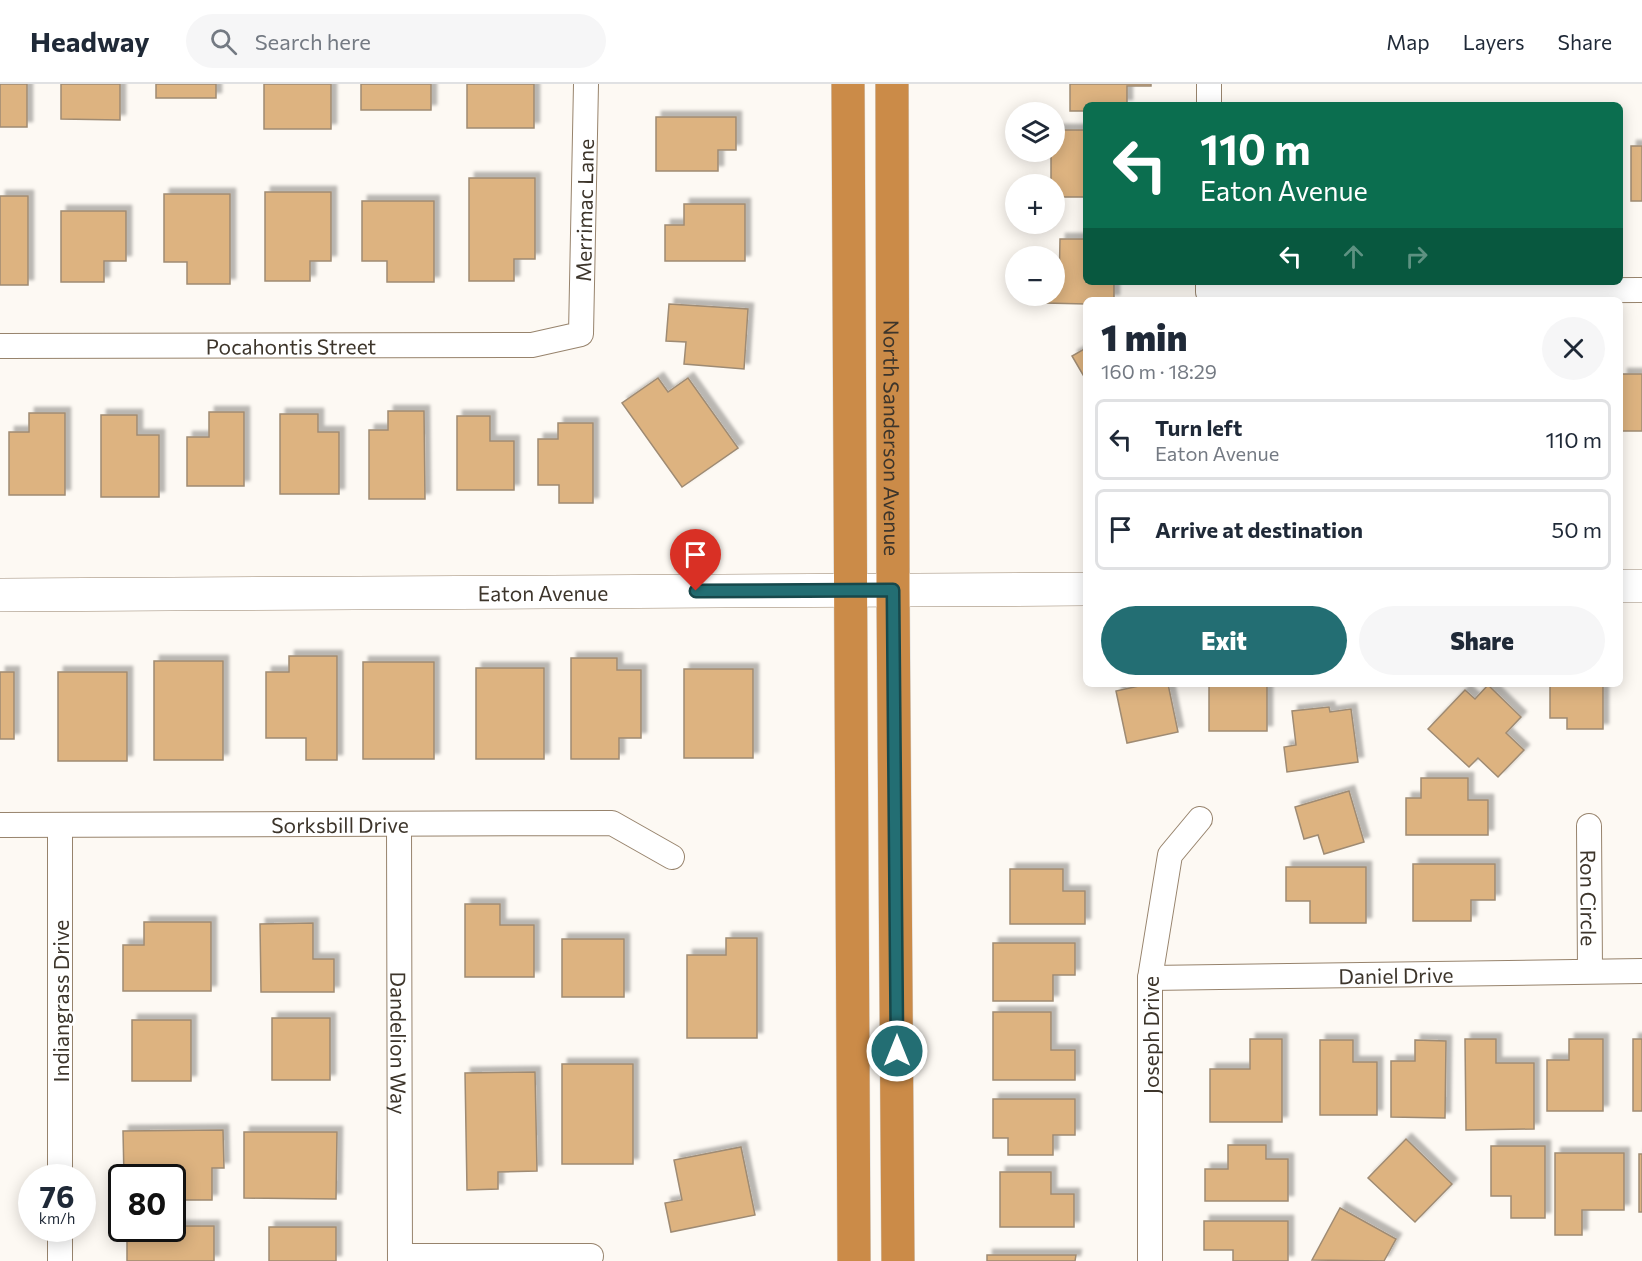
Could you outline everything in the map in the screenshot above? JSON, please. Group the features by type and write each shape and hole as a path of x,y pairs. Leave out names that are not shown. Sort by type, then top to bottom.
{"highway":[{"name":"North Sanderson Avenue","path":"848,84 854,1261"},
{"name":"North Sanderson Avenue","path":"892,84 898,1261"}],"street":[{"name":"Merrimac Lane","path":"581,334 586,84"},
{"path":"1209,84 1209,102"},
{"path":"1208,287 1642,290"},
{"name":"Pocahontis Street","path":"0,346 532,345 581,334"},
{"path":"1623,586 1642,586"},
{"name":"Eaton Avenue","path":"0,595 1083,589"},
{"name":"Joseph Drive","path":"1150,1261 1150,978 1170,855 1200,819"},
{"name":"Sorksbill Drive","path":"0,825 612,823 672,857"},
{"name":"Dandelion Way","path":"399,824 400,1258"},
{"name":"Indiangrass Drive","path":"60,825 60,1164"},
{"name":"Ron Circle","path":"1589,826 1590,971"},
{"name":"Daniel Drive","path":"1150,978 1642,971"},
{"path":"60,1242 60,1261"},
{"path":"400,1258 591,1256"}],"building":[{"path":"0,84 27,84 27,127 0,127"},
{"path":"61,84 120,84 120,120 61,119"},
{"path":"156,84 216,84 216,98 156,98"},
{"path":"264,84 331,84 331,129 264,129"},
{"path":"361,84 431,84 431,110 361,110"},
{"path":"467,84 534,84 534,128 467,128"},
{"path":"1070,84 1151,84 1151,86 1127,86 1127,102 1083,102 1083,111 1070,111"},
{"path":"656,117 736,117 736,150 718,150 718,171 656,171"},
{"path":"1065,130 1083,130 1083,197 1065,197 1065,174 1051,174 1051,162 1065,162"},
{"path":"1631,146 1642,146 1642,201 1631,201"},
{"path":"469,178 535,178 535,259 514,259 514,281 469,281"},
{"path":"265,192 331,192 331,261 310,261 310,281 265,281"},
{"path":"164,194 230,194 230,284 187,284 187,262 164,262"},
{"path":"0,196 28,196 28,285 0,285"},
{"path":"362,201 434,201 434,282 387,282 387,261 362,261"},
{"path":"684,204 745,204 745,261 665,261 665,225 684,225"},
{"path":"61,211 126,211 126,261 104,261 104,282 61,282"},
{"path":"1060,239 1083,239 1083,285 1114,285 1114,297 1083,297 1083,304 1065,303 1065,246 1060,246"},
{"path":"669,304 748,309 744,369 684,364 686,342 666,341"},
{"path":"1083,350 1083,375 1072,356"},
{"path":"1623,374 1642,374 1642,431 1623,431"},
{"path":"658,378 668,392 688,378 738,448 682,487 622,403"},
{"path":"388,411 424,411 425,499 369,499 369,430 388,430"},
{"path":"209,412 244,412 244,486 187,486 187,437 209,437"},
{"path":"29,413 65,413 65,495 9,495 9,432 29,432"},
{"path":"280,414 318,414 318,432 339,432 339,494 280,494"},
{"path":"101,415 137,415 137,435 159,435 159,497 101,497"},
{"path":"457,416 490,416 490,441 514,441 514,490 457,490"},
{"path":"558,423 593,423 593,503 559,503 559,485 538,485 538,439 558,439"},
{"path":"289,656 337,656 337,760 306,760 306,738 266,738 266,672 289,672"},
{"path":"571,658 617,658 617,670 641,670 641,738 619,738 619,759 571,759"},
{"path":"154,661 223,661 223,760 154,760"},
{"path":"363,662 434,662 434,759 363,759"},
{"path":"476,668 544,668 544,759 476,759"},
{"path":"684,669 753,669 753,758 684,758"},
{"path":"0,672 14,672 14,739 0,739"},
{"path":"58,672 127,672 127,761 58,761"},
{"path":"1134,687 1169,687 1178,732 1127,743 1116,691"},
{"path":"1209,687 1267,687 1267,731 1209,731"},
{"path":"1486,687 1490,687 1521,717 1506,733 1524,750 1498,777 1478,758 1469,767 1428,729 1465,690 1475,699"},
{"path":"1550,687 1603,687 1603,729 1567,729 1567,718 1550,718"},
{"path":"1329,707 1330,712 1351,709 1358,762 1287,772 1284,747 1296,745 1292,711"},
{"path":"1421,778 1468,778 1468,800 1488,800 1488,835 1406,835 1406,798 1421,798"},
{"path":"1349,791 1364,842 1324,854 1318,835 1304,839 1295,807"},
{"path":"1413,864 1495,864 1495,900 1471,900 1471,921 1413,921"},
{"path":"1286,867 1366,867 1366,923 1310,923 1310,901 1286,901"},
{"path":"1010,869 1063,869 1063,891 1085,891 1085,924 1010,924"},
{"path":"465,904 500,904 500,925 534,925 534,977 465,977"},
{"path":"144,922 211,922 211,991 123,991 123,945 144,945"},
{"path":"313,923 313,959 334,959 334,992 261,992 260,924"},
{"path":"726,938 757,938 757,1038 687,1038 687,955 726,955"},
{"path":"562,939 624,939 624,997 562,997"},
{"path":"993,943 1075,943 1075,975 1053,975 1053,1001 993,1001"},
{"path":"993,1012 1051,1012 1051,1050 1075,1050 1075,1080 993,1080"},
{"path":"272,1018 330,1018 330,1080 272,1080"},
{"path":"132,1020 191,1020 191,1081 132,1081"},
{"path":"1250,1039 1282,1039 1282,1122 1210,1122 1210,1069 1250,1069"},
{"path":"1465,1039 1496,1039 1496,1063 1534,1063 1534,1129 1466,1130"},
{"path":"1569,1039 1603,1039 1603,1111 1547,1111 1547,1060 1569,1060"},
{"path":"1633,1039 1642,1039 1642,1111 1633,1111"},
{"path":"1320,1040 1353,1040 1353,1062 1377,1062 1377,1115 1320,1115"},
{"path":"1415,1040 1446,1041 1445,1118 1391,1117 1391,1061 1415,1061"},
{"path":"562,1064 633,1064 633,1164 562,1164"},
{"path":"535,1072 537,1171 498,1172 498,1189 467,1190 465,1073"},
{"path":"993,1099 1075,1099 1075,1135 1053,1135 1053,1155 1008,1155 1008,1138 993,1138"},
{"path":"223,1130 224,1168 212,1168 212,1200 186,1200 186,1164 124,1164 123,1131"},
{"path":"244,1132 337,1132 336,1199 244,1198"},
{"path":"1406,1139 1452,1184 1415,1222 1368,1178"},
{"path":"1228,1145 1266,1145 1266,1159 1288,1159 1288,1201 1205,1201 1205,1169 1228,1169"},
{"path":"1491,1146 1545,1146 1545,1218 1511,1218 1511,1196 1491,1196"},
{"path":"741,1147 755,1215 671,1232 665,1203 682,1200 674,1160"},
{"path":"1555,1153 1624,1153 1624,1210 1582,1210 1582,1235 1555,1235"},
{"path":"1639,1154 1642,1154 1642,1212 1639,1212"},
{"path":"1000,1172 1051,1172 1051,1194 1074,1194 1074,1227 1000,1227"},
{"path":"1340,1208 1396,1239 1384,1261 1312,1260"},
{"path":"1204,1221 1288,1221 1288,1261 1233,1261 1233,1250 1204,1250"},
{"path":"186,1226 214,1226 214,1261 127,1261 127,1242 186,1242"},
{"path":"269,1227 336,1227 336,1261 269,1261"},
{"path":"987,1255 1076,1255 1075,1261 987,1261"}],"route":[{"path":"696,591 893,590 897,1051"}]}
